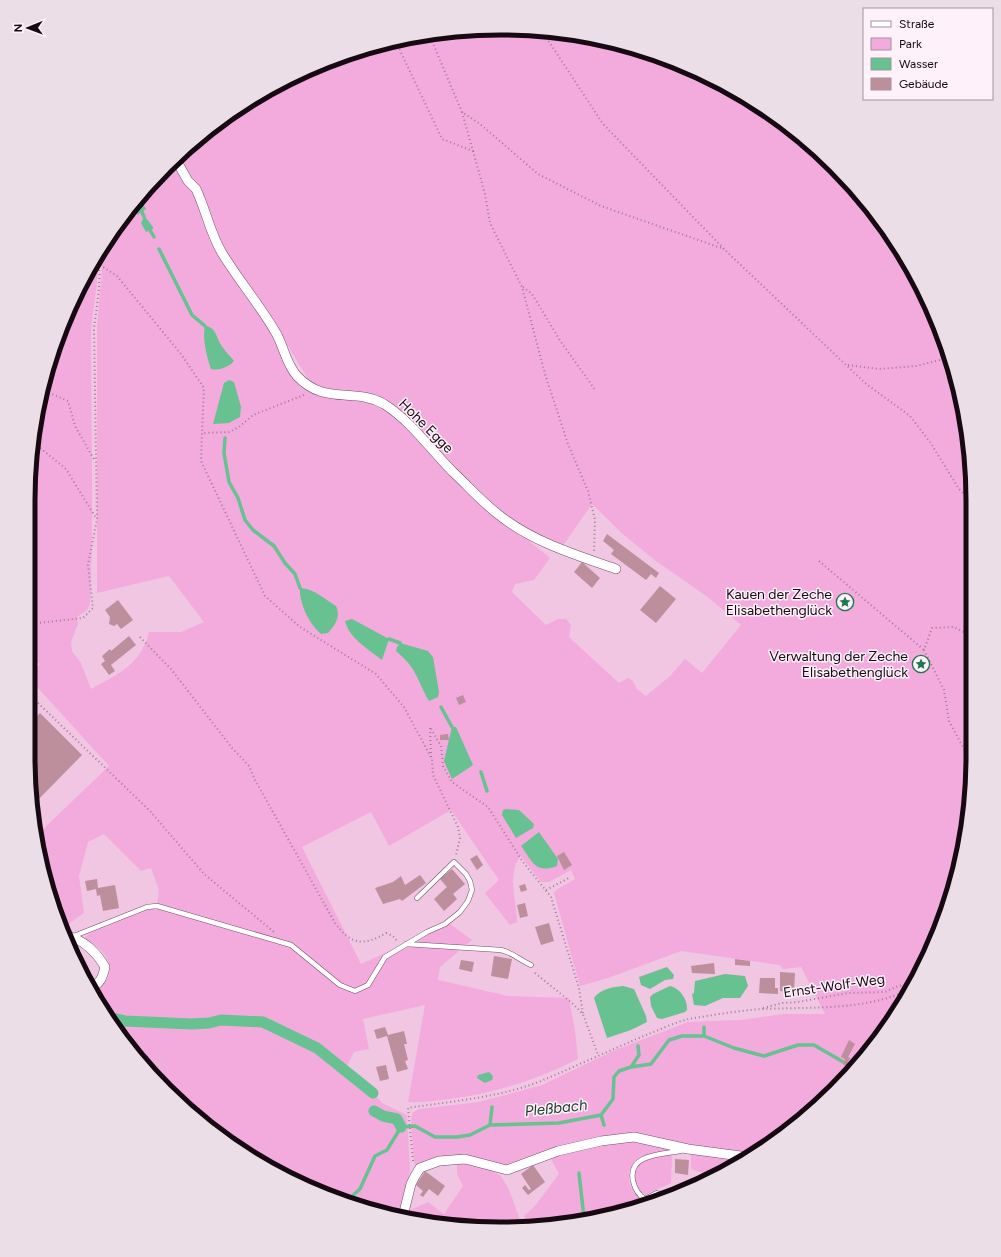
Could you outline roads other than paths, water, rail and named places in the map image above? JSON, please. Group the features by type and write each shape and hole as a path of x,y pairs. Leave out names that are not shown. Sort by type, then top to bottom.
{"street":[{"name":"Hohe Egge","path":"179,164 188,181 196,189 222,252 256,300 277,335 286,358 297,376 315,390 328,394 371,399 382,403 395,412 456,475 498,515 540,540 616,569"},
{"path":"71,937 98,956 105,967 102,979 95,985"},
{"path":"403,1211 410,1184 420,1168 452,1159 465,1159 507,1170 558,1151 616,1138 634,1137 688,1149 740,1156"}],"lane":[{"path":"70,936 147,907 157,906 291,945 340,985 355,991 368,985 385,957 406,944 445,924 460,912 468,901 472,890 470,881 454,862 417,898"},
{"path":"406,944 501,950 513,953 522,962 531,965"},
{"path":"645,1199 635,1188 632,1174 636,1165 642,1159 654,1154 672,1153 688,1149"},
{"path":"647,1198 657,1193"}],"water":[{"path":"143,204 146,209 137,215 136,212"},
{"path":"144,217 153,227 153,229 146,232 141,223"},
{"path":"205,326 214,330 221,345 234,361 227,367 211,369 205,342"},
{"path":"229,380 234,382 241,407 240,417 229,423 213,424 224,383"},
{"path":"300,588 311,590 336,606 338,617 328,633 321,634 309,619 303,607"},
{"path":"352,619 389,639 382,660 350,633 345,621"},
{"path":"400,643 428,651 433,657 439,692 438,697 429,701 413,669 396,651"},
{"path":"452,727 456,727 473,765 452,779 444,761"},
{"path":"503,810 519,810 534,824 533,828 516,838 502,815"},
{"path":"539,832 558,859 557,866 544,868 535,865 521,846"},
{"path":"667,967 674,975 673,979 665,980 650,989 641,985 639,977"},
{"path":"725,974 745,976 748,986 740,998 723,998 705,1006 694,1005 692,994 694,993 695,981"},
{"path":"623,986 634,989 646,1016 647,1022 631,1030 607,1038 594,998 600,992"},
{"path":"670,986 677,989 683,995 687,1010 685,1012 662,1019 657,1018 651,1006 650,997"},
{"path":"489,1072 493,1076 492,1080 485,1083 477,1078 478,1075"}],"waterway":[{"path":"142,212 144,217"},
{"path":"150,230 154,237"},
{"path":"159,249 192,315 205,326"},
{"path":"225,438 224,453 229,482 238,498 245,520 253,530 274,546 285,563 295,574 300,588"},
{"path":"389,639 400,643"},
{"path":"441,707 452,727"},
{"path":"481,772 487,791"},
{"path":"116,1019 125,1021 191,1024 209,1023 221,1020 263,1022 317,1048 373,1093"},
{"path":"704,1027 704,1036"},
{"name":"Pleßbach","path":"351,1197 360,1189 375,1156 387,1150 401,1127 415,1126 435,1137 457,1137 470,1135 490,1125 559,1123 601,1115 613,1099 614,1077 619,1071 631,1067 651,1064 669,1040 682,1036 704,1036 734,1048 764,1056 798,1045 814,1045 848,1065"},
{"path":"631,1067 639,1055 638,1046"},
{"path":"490,1125 492,1107"},
{"path":"374,1111 383,1116 397,1119 401,1127"},
{"path":"601,1115 604,1125"},
{"path":"579,1173 584,1214"}],"place":[{"name":"Kauen der Zeche Elisabethenglück","path":"845,602"},
{"name":"Verwaltung der Zeche Elisabethenglück","path":"921,664"}]}
